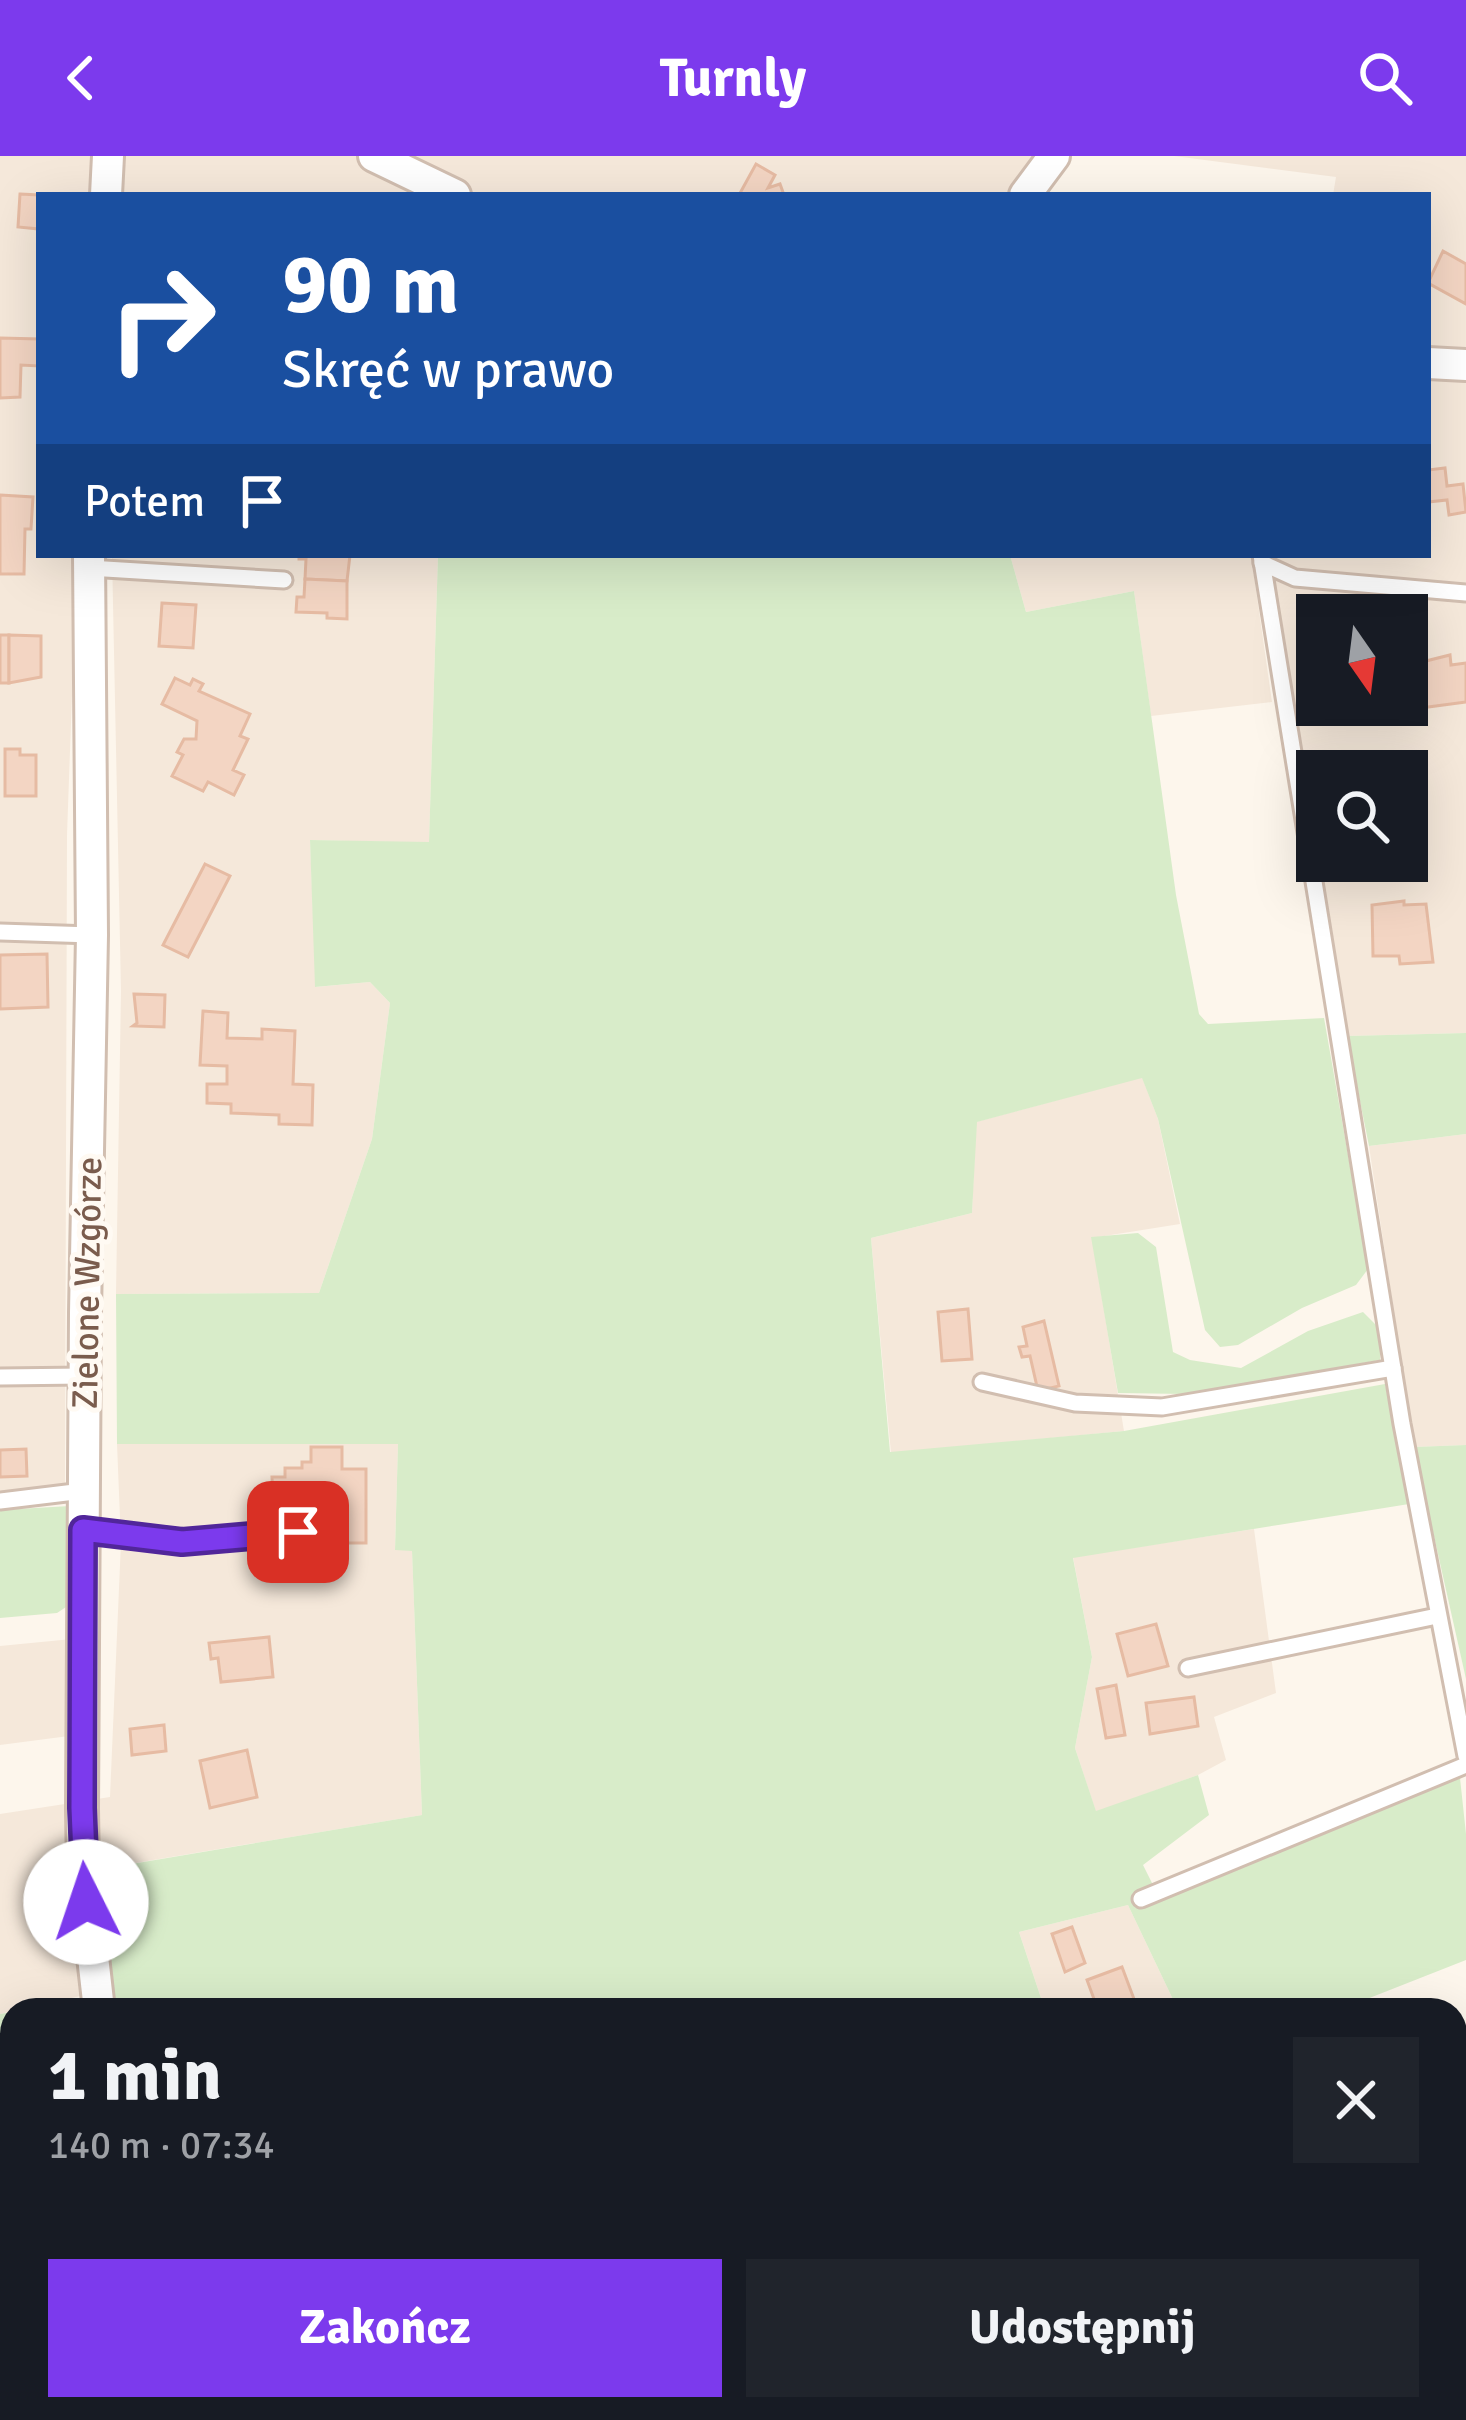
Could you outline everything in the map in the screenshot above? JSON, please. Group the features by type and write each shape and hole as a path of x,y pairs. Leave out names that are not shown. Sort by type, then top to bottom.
{"street":[{"path":"106,192 108,156"},
{"path":"374,156 449,192"},
{"path":"1027,192 1054,156"},
{"path":"1431,364 1466,365"},
{"name":"Zielone Wzgórze","path":"89,561 92,935 84,1376 83,1868 98,1998"}],"lane":[{"path":"1262,559 1295,578 1466,593"},
{"path":"1262,559 1393,1367 1466,1756"},
{"path":"89,561 284,580"},
{"path":"0,932 92,935"},
{"path":"982,1382 1075,1402 1162,1408 1393,1367"},
{"path":"0,1377 84,1376"},
{"path":"0,1501 83,1491"},
{"path":"83,1530 182,1542 298,1532"},
{"path":"1188,1668 1437,1616"},
{"path":"1141,1899 1466,1765"}],"shaded area":[{"path":"0,156 96,156 93,192 36,192 36,558 77,558 67,835 65,1487 0,1493"},
{"path":"123,156 1033,156 1007,192 122,192"},
{"path":"1174,156 1466,156 1466,1033 1347,1036 1320,882 1428,882 1428,750 1296,750 1279,654 1273,558 1431,558 1431,192 1334,192 1336,177"},
{"path":"112,558 438,558 429,843 310,840 316,987 370,982 390,1003 372,1139 319,1293 116,1294 121,991"},
{"path":"1011,558 1251,558 1272,702 1151,716 1134,591 1026,612"},
{"path":"1142,1077 1158,1119 1180,1224 1092,1238 1124,1431 891,1453 871,1238 972,1213 976,1122"},
{"path":"1466,1134 1466,1445 1414,1447 1369,1146"},
{"path":"117,1444 398,1444 395,1549 412,1550 422,1815 70,1874 85,1995 0,1998 0,1814 110,1797 121,1542"},
{"path":"1254,1529 1276,1693 1214,1717 1226,1760 1096,1812 1075,1748 1092,1657 1073,1557"},
{"path":"72,1639 69,1736 0,1745 0,1646"},
{"path":"1128,1905 1172,1998 1041,1998 1019,1932"}],"green space":[{"path":"438,558 1011,558 1026,612 1134,591 1176,895 1199,1014 1208,1024 1324,1018 1368,1269 1356,1285 1302,1308 1238,1345 1220,1347 1205,1330 1158,1119 1142,1078 977,1122 972,1213 871,1238 890,1452 1124,1431 1385,1384 1409,1504 1073,1558 1092,1657 1075,1748 1096,1811 1198,1775 1209,1815 1143,1865 1161,1901 1460,1778 1466,1834 1466,1960 1369,1998 1172,1998 1128,1905 1019,1932 1041,1998 113,1998 96,1870 422,1815 412,1551 395,1550 398,1444 117,1444 116,1294 319,1293 372,1139 390,1003 370,982 315,987 310,840 429,842"},
{"path":"1466,1033 1466,1134 1369,1146 1347,1036"},
{"path":"1138,1233 1156,1247 1173,1352 1190,1360 1241,1368 1308,1331 1363,1312 1381,1330 1380,1360 1185,1394 1118,1393 1091,1237"},
{"path":"1466,1445 1466,1679 1414,1447"},
{"path":"70,1506 69,1605 57,1613 0,1618 0,1510"}],"building":[{"path":"756,164 775,175 768,188 780,184 783,192 741,192"},
{"path":"20,194 36,195 36,229 18,227"},
{"path":"1443,251 1466,264 1466,304 1431,285"},
{"path":"0,338 36,339 36,366 21,365 20,397 0,398"},
{"path":"1445,468 1447,486 1463,484 1466,512 1449,515 1447,500 1431,502 1431,470"},
{"path":"0,495 33,497 31,529 25,529 24,574 0,574"},
{"path":"350,558 347,581 305,579 306,559 299,559"},
{"path":"305,579 347,581 347,619 296,612 297,597 304,597"},
{"path":"162,603 196,605 193,648 159,646"},
{"path":"0,635 9,635 9,683 0,683"},
{"path":"9,635 41,636 41,677 9,683"},
{"path":"1450,655 1451,665 1466,663 1466,702 1428,707 1428,660"},
{"path":"175,678 190,685 193,679 203,684 199,691 250,714 240,736 248,739 233,770 244,775 234,795 208,782 203,791 172,776 183,755 177,752 184,739 196,739 197,721 162,704"},
{"path":"5,749 36,755 36,796 5,796"},
{"path":"205,864 230,876 188,957 163,945"},
{"path":"1404,901 1404,905 1426,904 1433,962 1400,964 1399,956 1373,956 1372,905"},
{"path":"47,954 48,1007 0,1009 0,955"},
{"path":"134,994 165,995 164,1027 133,1026 137,1023"},
{"path":"203,1011 228,1013 227,1038 262,1039 262,1029 295,1031 293,1084 313,1085 312,1125 279,1124 279,1115 231,1113 231,1104 207,1103 207,1084 227,1084 227,1066 200,1065"},
{"path":"968,1309 972,1359 942,1361 938,1312"},
{"path":"1044,1321 1059,1386 1038,1391 1030,1356 1022,1357 1019,1347 1027,1346 1023,1327"},
{"path":"311,1447 342,1447 342,1469 366,1469 366,1543 334,1543 333,1536 328,1536 328,1512 322,1512 322,1504 273,1504 272,1477 285,1477 285,1468 302,1468 302,1462 311,1462"},
{"path":"26,1449 27,1476 0,1477 0,1450"},
{"path":"1156,1624 1168,1666 1128,1676 1117,1634"},
{"path":"269,1637 273,1677 221,1682 218,1658 211,1659 209,1643"},
{"path":"1116,1685 1125,1735 1106,1738 1097,1689"},
{"path":"1194,1697 1198,1726 1150,1734 1146,1703"},
{"path":"164,1725 166,1751 132,1755 130,1729"},
{"path":"247,1750 257,1797 210,1808 200,1761"},
{"path":"1072,1927 1085,1963 1065,1972 1052,1934"},
{"path":"1122,1967 1134,1998 1094,1998 1087,1980"}],"route":[{"path":"86,1902 83,1530 182,1542 298,1532"}]}
